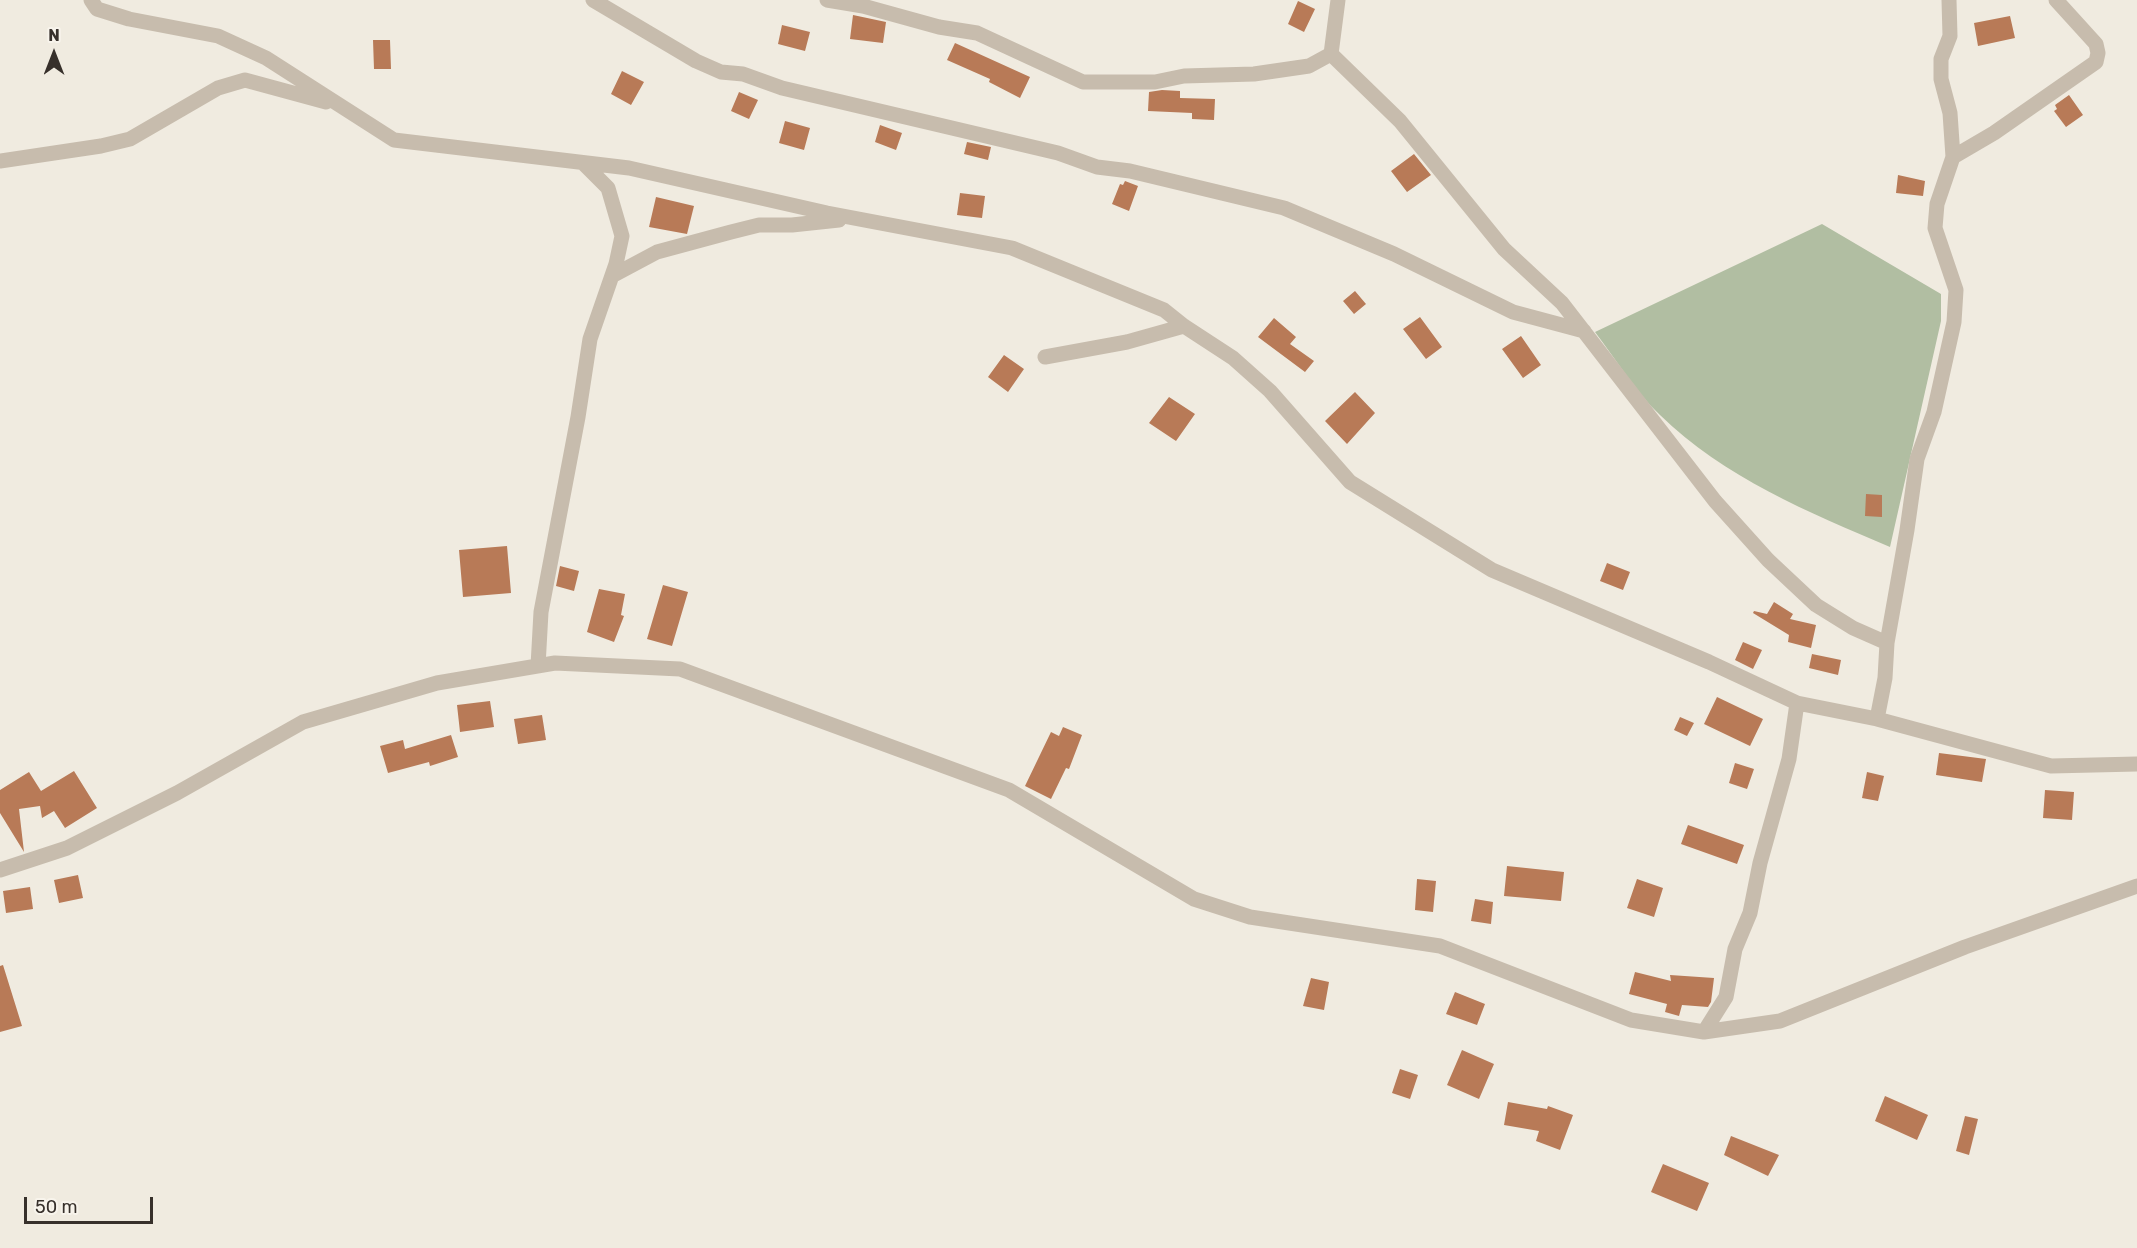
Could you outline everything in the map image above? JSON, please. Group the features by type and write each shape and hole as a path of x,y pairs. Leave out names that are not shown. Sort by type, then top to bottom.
{"street":[{"path":"91,0 98,9 129,19 218,36 266,58 394,140 629,168 854,218 1012,248 1164,310 1233,358 1270,391 1350,482 1492,570 1709,662 1797,703 1877,719 2051,766 2137,764"},
{"path":"593,0 696,61 721,72 743,74 782,88 1058,153 1097,167 1130,171 1284,208 1394,254 1513,312 1584,331"},
{"path":"827,0 863,6 939,27 977,33 1083,82 1155,82 1184,76 1254,74 1309,66 1331,54"},
{"path":"1331,54 1338,0"},
{"path":"1877,719 1917,459 1934,412 1954,322 1956,290 1935,228 1937,204 1953,157 1950,113 1941,79 1941,59 1950,36 1949,0"},
{"path":"1953,157 1994,133 2096,62 2098,53 2096,44 2056,0"},
{"path":"1331,54 1400,121 1504,249 1562,303 1715,501 1768,560 1816,605 1853,628 1887,643"},
{"path":"0,161 101,146 130,139 218,88 245,80 343,107"},
{"path":"538,666 541,612 578,417 590,339 612,276 622,236 609,188 583,163"},
{"path":"612,276 657,252 750,227 854,218"},
{"path":"1046,357 1127,342 1184,326"},
{"path":"0,870 67,848 177,793 303,722 437,682 555,663 680,669 1010,790 1194,899 1250,917 1440,946 1631,1020 1704,1032 1780,1021 1965,947 2137,886"},
{"path":"1704,1032 1726,997 1736,949 1750,914 1789,759 1797,703"}],"green space":[{"path":"1822,224 1941,294 1941,321 1890,547 1769,492 1711,457 1651,406 1595,332"}],"building":[{"path":"1298,1 1315,9 1304,32 1288,24"},
{"path":"853,15 886,22 883,43 850,39"},
{"path":"2010,16 2015,38 1978,46 1974,23"},
{"path":"782,25 810,32 805,51 778,44"},
{"path":"373,40 390,40 391,69 374,69"},
{"path":"955,43 1030,77 1020,98 989,82 990,79 947,60"},
{"path":"622,71 644,82 631,105 611,94"},
{"path":"1180,91 1180,98 1215,99 1214,120 1192,119 1192,113 1148,111 1149,92"},
{"path":"739,92 758,100 749,119 731,111"},
{"path":"2069,95 2083,115 2066,127 2054,111 2057,109 2055,105"},
{"path":"785,121 810,128 804,150 779,143"},
{"path":"880,125 902,133 896,150 875,142"},
{"path":"967,142 991,147 988,160 964,154"},
{"path":"1414,154 1431,175 1407,192 1391,171"},
{"path":"1898,175 1925,181 1923,196 1896,193"},
{"path":"1125,181 1138,186 1129,211 1112,204 1120,184 1123,185"},
{"path":"960,193 985,196 982,218 957,215"},
{"path":"656,197 694,206 687,234 649,227"},
{"path":"1355,291 1366,304 1354,314 1343,301"},
{"path":"1420,317 1442,347 1426,359 1403,329"},
{"path":"1274,318 1296,337 1290,344 1314,361 1305,372 1258,337"},
{"path":"1521,336 1541,365 1523,378 1502,349"},
{"path":"1004,355 1024,369 1008,392 988,377"},
{"path":"1355,392 1375,413 1347,444 1325,421"},
{"path":"1169,397 1195,414 1176,441 1149,423"},
{"path":"1866,494 1882,495 1882,517 1865,516"},
{"path":"507,546 511,593 463,597 459,550"},
{"path":"1607,563 1630,572 1623,590 1600,581"},
{"path":"560,566 579,571 574,591 556,586"},
{"path":"663,585 688,592 672,646 647,639"},
{"path":"599,589 625,594 621,615 624,616 614,642 587,632"},
{"path":"1774,602 1793,614 1790,619 1816,625 1811,648 1788,642 1789,635 1753,613 1754,611 1767,614"},
{"path":"1743,642 1762,650 1753,669 1735,660"},
{"path":"1812,654 1841,660 1838,675 1809,668"},
{"path":"1717,697 1763,719 1750,746 1704,724"},
{"path":"490,701 494,727 460,732 457,705"},
{"path":"542,715 546,740 518,744 514,719"},
{"path":"1680,717 1694,723 1687,736 1674,730"},
{"path":"1063,727 1082,735 1069,769 1066,768 1051,799 1025,786 1051,732 1059,736"},
{"path":"451,735 458,757 430,766 429,762 388,773 380,746 403,740 405,749"},
{"path":"1939,753 1986,759 1982,782 1936,775"},
{"path":"1735,763 1754,769 1747,789 1729,783"},
{"path":"74,771 97,808 65,828 54,811 42,818 40,806 19,809 24,852 0,813 0,790 29,772 41,791"},
{"path":"1867,772 1884,776 1878,801 1862,798"},
{"path":"2045,790 2074,792 2072,820 2043,818"},
{"path":"1688,825 1744,845 1737,864 1681,844"},
{"path":"1507,866 1564,872 1561,901 1504,896"},
{"path":"78,875 83,898 59,903 54,880"},
{"path":"1417,879 1436,881 1433,912 1415,910"},
{"path":"1637,879 1663,888 1654,917 1627,908"},
{"path":"30,887 33,909 6,913 3,891"},
{"path":"1475,899 1493,902 1491,924 1471,921"},
{"path":"3,965 22,1026 0,1032 0,966"},
{"path":"1635,972 1671,981 1670,975 1714,978 1711,1002 1708,1007 1682,1005 1679,1016 1665,1012 1667,1004 1629,994"},
{"path":"1311,978 1329,982 1324,1010 1303,1006"},
{"path":"1455,992 1485,1004 1477,1025 1446,1014"},
{"path":"1462,1050 1494,1064 1479,1099 1447,1085"},
{"path":"1400,1069 1418,1075 1410,1099 1392,1093"},
{"path":"1885,1096 1928,1115 1917,1140 1875,1121"},
{"path":"1508,1102 1547,1109 1548,1106 1573,1115 1560,1150 1536,1141 1539,1131 1504,1125"},
{"path":"1965,1116 1978,1119 1969,1155 1956,1151"},
{"path":"1731,1136 1779,1155 1768,1176 1724,1155"},
{"path":"1663,1164 1709,1183 1697,1211 1651,1192"}]}
